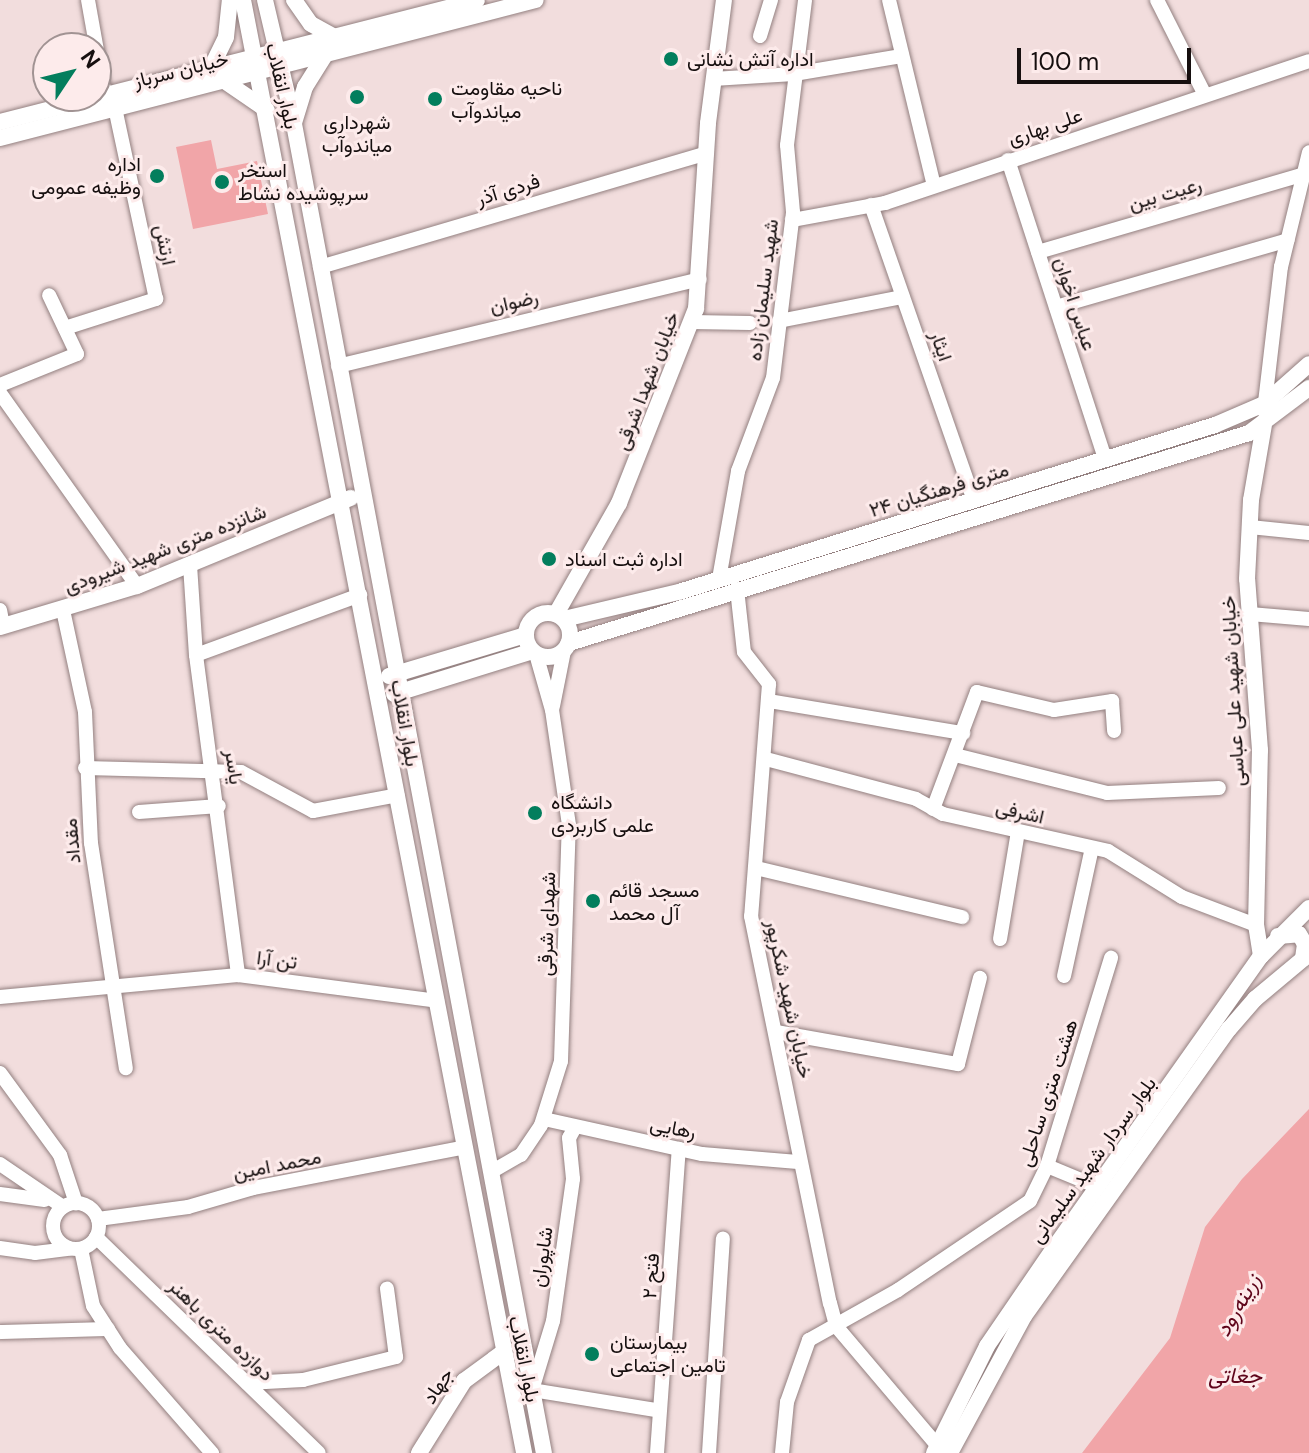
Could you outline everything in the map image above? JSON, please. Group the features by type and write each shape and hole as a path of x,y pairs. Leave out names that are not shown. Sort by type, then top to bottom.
{"main road":[{"path":"211,68 226,37 230,0"},
{"name":"بلوار انقلاب","path":"243,0 273,138 381,698 502,1353 524,1453"},
{"name":"بلوار انقلاب","path":"265,0 295,129 544,1453"},
{"path":"294,0 311,24 334,37"},
{"path":"277,59 326,54 536,0"},
{"name":"خیابان شهدا شرقی","path":"560,616 619,503 692,322 700,279 713,79 724,0"},
{"path":"277,59 334,37 473,1"},
{"path":"273,138 295,129 305,87 326,54"},
{"name":"خیابان سرباز","path":"112,100 211,68 277,59"},
{"name":"خیابان سرباز","path":"112,101 223,80 255,64"},
{"path":"223,80 267,110"},
{"name":"خیابان سرباز","path":"0,122 52,112"},
{"name":"خیابان سرباز","path":"0,138 77,112"},
{"name":"۲۴ متری فرهنگیان","path":"560,616 719,579 1105,459 1264,404 1309,364"},
{"name":"۲۴ متری فرهنگیان","path":"532,647 552,658 567,647 737,589 1109,476 1264,425 1308,390"},
{"name":"خیابان شهید علی عباسی","path":"1261,956 1256,925 1260,750 1250,614 1250,527 1264,425"},
{"path":"1105,459 1109,476"},
{"name":"شانزده متری شهید شیرودی","path":"1,621 63,610 137,586 342,500 363,495"},
{"path":"532,647 535,617 560,616 567,647"},
{"path":"377,679 532,647"},
{"path":"381,698 532,647"},
{"name":"بلوار سردار شهید سلیمانی","path":"940,1450 987,1346 1261,956 1309,908"},
{"path":"1278,936 1299,934 1305,944 1306,957"},
{"name":"بلوار سردار شهید سلیمانی","path":"940,1450 1065,1258 1229,1029 1306,957"},
{"path":"470,1176 491,1172"},
{"name":"جهاد","path":"419,1453 464,1381 502,1353"}],"street":[{"path":"88,0 95,32"},
{"path":"760,36 771,0"},
{"name":"شهید سلیمان زاده","path":"719,579 738,471 773,378 792,220 787,155 805,0"},
{"path":"889,0 934,186"},
{"path":"1157,0 1204,93"},
{"path":"713,79 794,74 902,56"},
{"name":"علی بهاری","path":"792,220 871,205 934,186 1204,93 1309,61"},
{"name":"ارتش","path":"65,328 156,299 112,110"},
{"path":"1264,425 1264,404 1288,240 1309,152"},
{"name":"فردی آذر","path":"320,267 707,153"},
{"name":"عباس اخوان","path":"1008,160 1105,459"},
{"name":"رعیت بین","path":"1038,252 1304,174"},
{"name":"ایثار","path":"871,205 974,500"},
{"path":"1056,307 1288,240"},
{"name":"رضوان","path":"338,366 700,279"},
{"path":"0,385 77,354 49,295"},
{"path":"779,321 903,297"},
{"path":"692,322 750,323"},
{"path":"0,393 137,586"},
{"path":"1250,527 1309,533"},
{"name":"یاسر","path":"190,565 196,655 219,806 238,975"},
{"name":"خیابان شهید شکرپور","path":"737,589 744,652 769,684 766,759 751,916 776,1032 798,1162 836,1326"},
{"path":"196,655 360,595"},
{"name":"مقداد","path":"63,610 85,712 85,768 110,984 126,1068"},
{"path":"1250,614 1309,619"},
{"name":"شهدای شرقی","path":"491,1172 521,1155 544,1119 561,1061 570,878 569,825 552,710 532,647"},
{"path":"552,710 567,647"},
{"path":"933,809 977,692 1054,710 1112,701 1114,731"},
{"path":"769,701 963,733"},
{"path":"955,755 1107,793 1219,788"},
{"name":"اشرفی","path":"766,759 916,799 933,809 1018,832 1108,851 1182,897 1256,925"},
{"path":"85,768 241,772 313,811 398,795"},
{"path":"139,812 219,806"},
{"path":"1000,939 1018,832"},
{"path":"1064,976 1092,848"},
{"path":"756,868 962,917"},
{"name":"هشت متری ساحلی","path":"782,1453 787,1402 809,1340 984,1236 1030,1201 1047,1166 1111,958"},
{"name":"تن آرا","path":"0,997 110,984 238,975 437,1001"},
{"path":"776,1032 958,1064 980,978"},
{"path":"0,1073 60,1155 70,1205 53,1228 75,1249 93,1306 108,1329 212,1453"},
{"name":"رهایی","path":"544,1119 574,1129 679,1149 798,1162"},
{"name":"شاپوران","path":"532,1390 553,1321 573,1179 569,1138 574,1129"},
{"name":"محمد امین","path":"98,1219 188,1207 253,1188 465,1147"},
{"name":"فتح ۲","path":"657,1453 656,1410 679,1149"},
{"path":"0,1164 45,1200"},
{"path":"1047,1166 1098,1187"},
{"path":"0,1194 90,1208 98,1219 96,1237 75,1249 35,1253 0,1248"},
{"name":"دوازده متری باهنر","path":"96,1237 319,1453"},
{"path":"709,1453 723,1238"},
{"path":"247,1383 303,1380 396,1357 387,1289"},
{"path":"836,1326 940,1450"},
{"path":"0,1332 108,1329"},
{"path":"532,1390 656,1410"}],"water":[{"name":"استخر سرپوشیده نشاط","path":"211,140 217,169 257,161 268,214 193,229 176,147"},
{"name":"جغاتی","path":"1309,1109 1309,1453 1082,1453 1170,1338 1205,1227 1242,1179"}],"place":[{"name":"اداره آتش نشانی","path":"671,59"},
{"name":"شهرداری میاندوآب","path":"357,97"},
{"name":"ناحیه مقاومت میاندوآب","path":"435,99"},
{"name":"اداره وظیفه عمومی","path":"157,176"},
{"name":"استخر سرپوشیده نشاط","path":"222,182"},
{"name":"اداره ثبت اسناد","path":"549,559"},
{"name":"دانشگاه علمی کاربردی","path":"535,813"},
{"name":"مسجد قائم آل محمد","path":"593,901"},
{"name":"بیمارستان تامین اجتماعی","path":"592,1354"}],"water label":[{"name":"زرینه‌رود","path":"1238,1305"}]}
